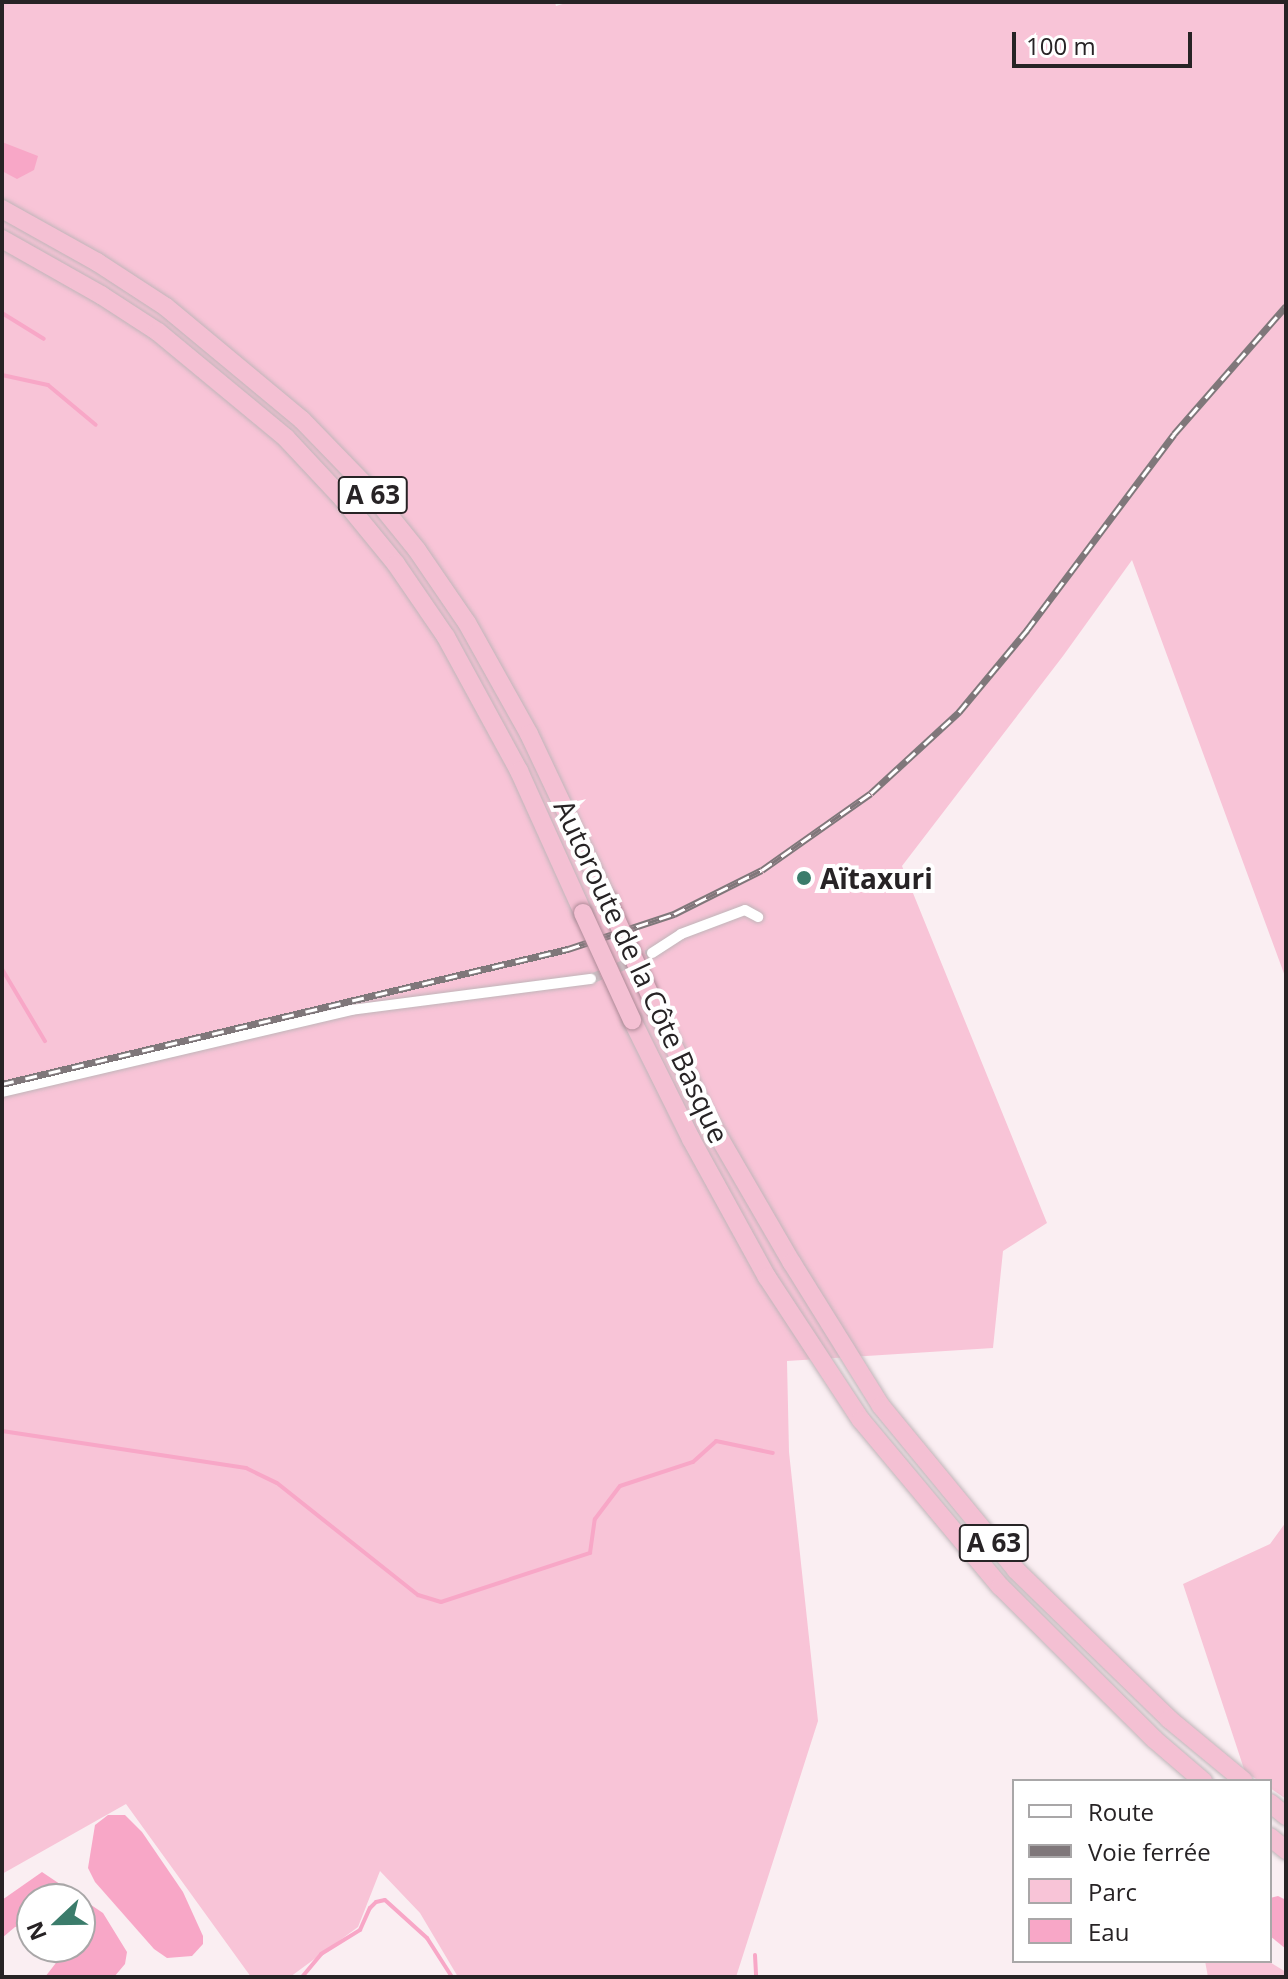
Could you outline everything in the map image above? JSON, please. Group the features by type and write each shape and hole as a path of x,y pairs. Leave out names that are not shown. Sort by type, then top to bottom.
{"highway":[{"name":"Autoroute de la Côte Basque","path":"2,209 97,262 166,307 302,420 362,482 417,550 467,623 529,734 705,1113 792,1263 881,1406 1016,1570 1169,1719 1242,1779"},
{"name":"Autoroute de la Côte Basque","path":"2,239 101,295 158,332 286,438 342,498 396,564 453,649 519,771 691,1139 767,1277 861,1420 1000,1586 1154,1739 1201,1779"}],"street":[{"path":"652,953 681,934 745,910 758,917"},
{"path":"2,1092 351,1010 591,979"}],"green space":[{"path":"2,2 555,2 556,6 569,2 1286,2 1286,979 1132,560 1063,656 902,866 1047,1223 1003,1251 993,1348 787,1361 789,1452 818,1721 736,1977 458,1977 420,1913 380,1871 358,1927 290,1977 251,1977 126,1804 2,1874"},
{"path":"1286,1522 1286,1799 1272,1789 1272,1779 1256,1779 1245,1772 1183,1584 1270,1544"},
{"path":"1205,1963 1271,1963 1286,1972 1286,1977 1208,1977"}],"water":[{"path":"2,142 38,156 34,170 17,179 2,171"},
{"path":"108,1815 125,1815 142,1832 183,1892 203,1936 203,1944 192,1956 167,1958 154,1949 95,1882 88,1868 95,1825"},
{"path":"42,1872 58,1883 26,1883"},
{"path":"16,1890 16,1927 2,1938 2,1900"},
{"path":"1278,1896 1286,1900 1286,1949 1272,1938 1272,1898"},
{"path":"96,1908 103,1913 127,1952 125,1964 114,1977 45,1977 56,1963 96,1963"}],"waterway":[{"path":"2,313 44,339"},
{"path":"2,375 48,385 96,425"},
{"path":"2,969 45,1041"},
{"path":"2,1431 246,1468 277,1483 418,1595 441,1602 590,1553 595,1519 620,1486 693,1462 716,1441 773,1453"},
{"path":"302,1977 321,1954 360,1930 370,1908 376,1902 385,1900 427,1938 452,1977"},
{"path":"755,1955 756,1977"}],"tunnel":[{"path":"591,979 652,953"}],"railway":[{"path":"2,1084 568,949 674,914 762,870 871,793 959,712 1027,630 1174,434 1286,306"}],"place":[{"name":"Aïtaxuri","path":"804,878"}]}
